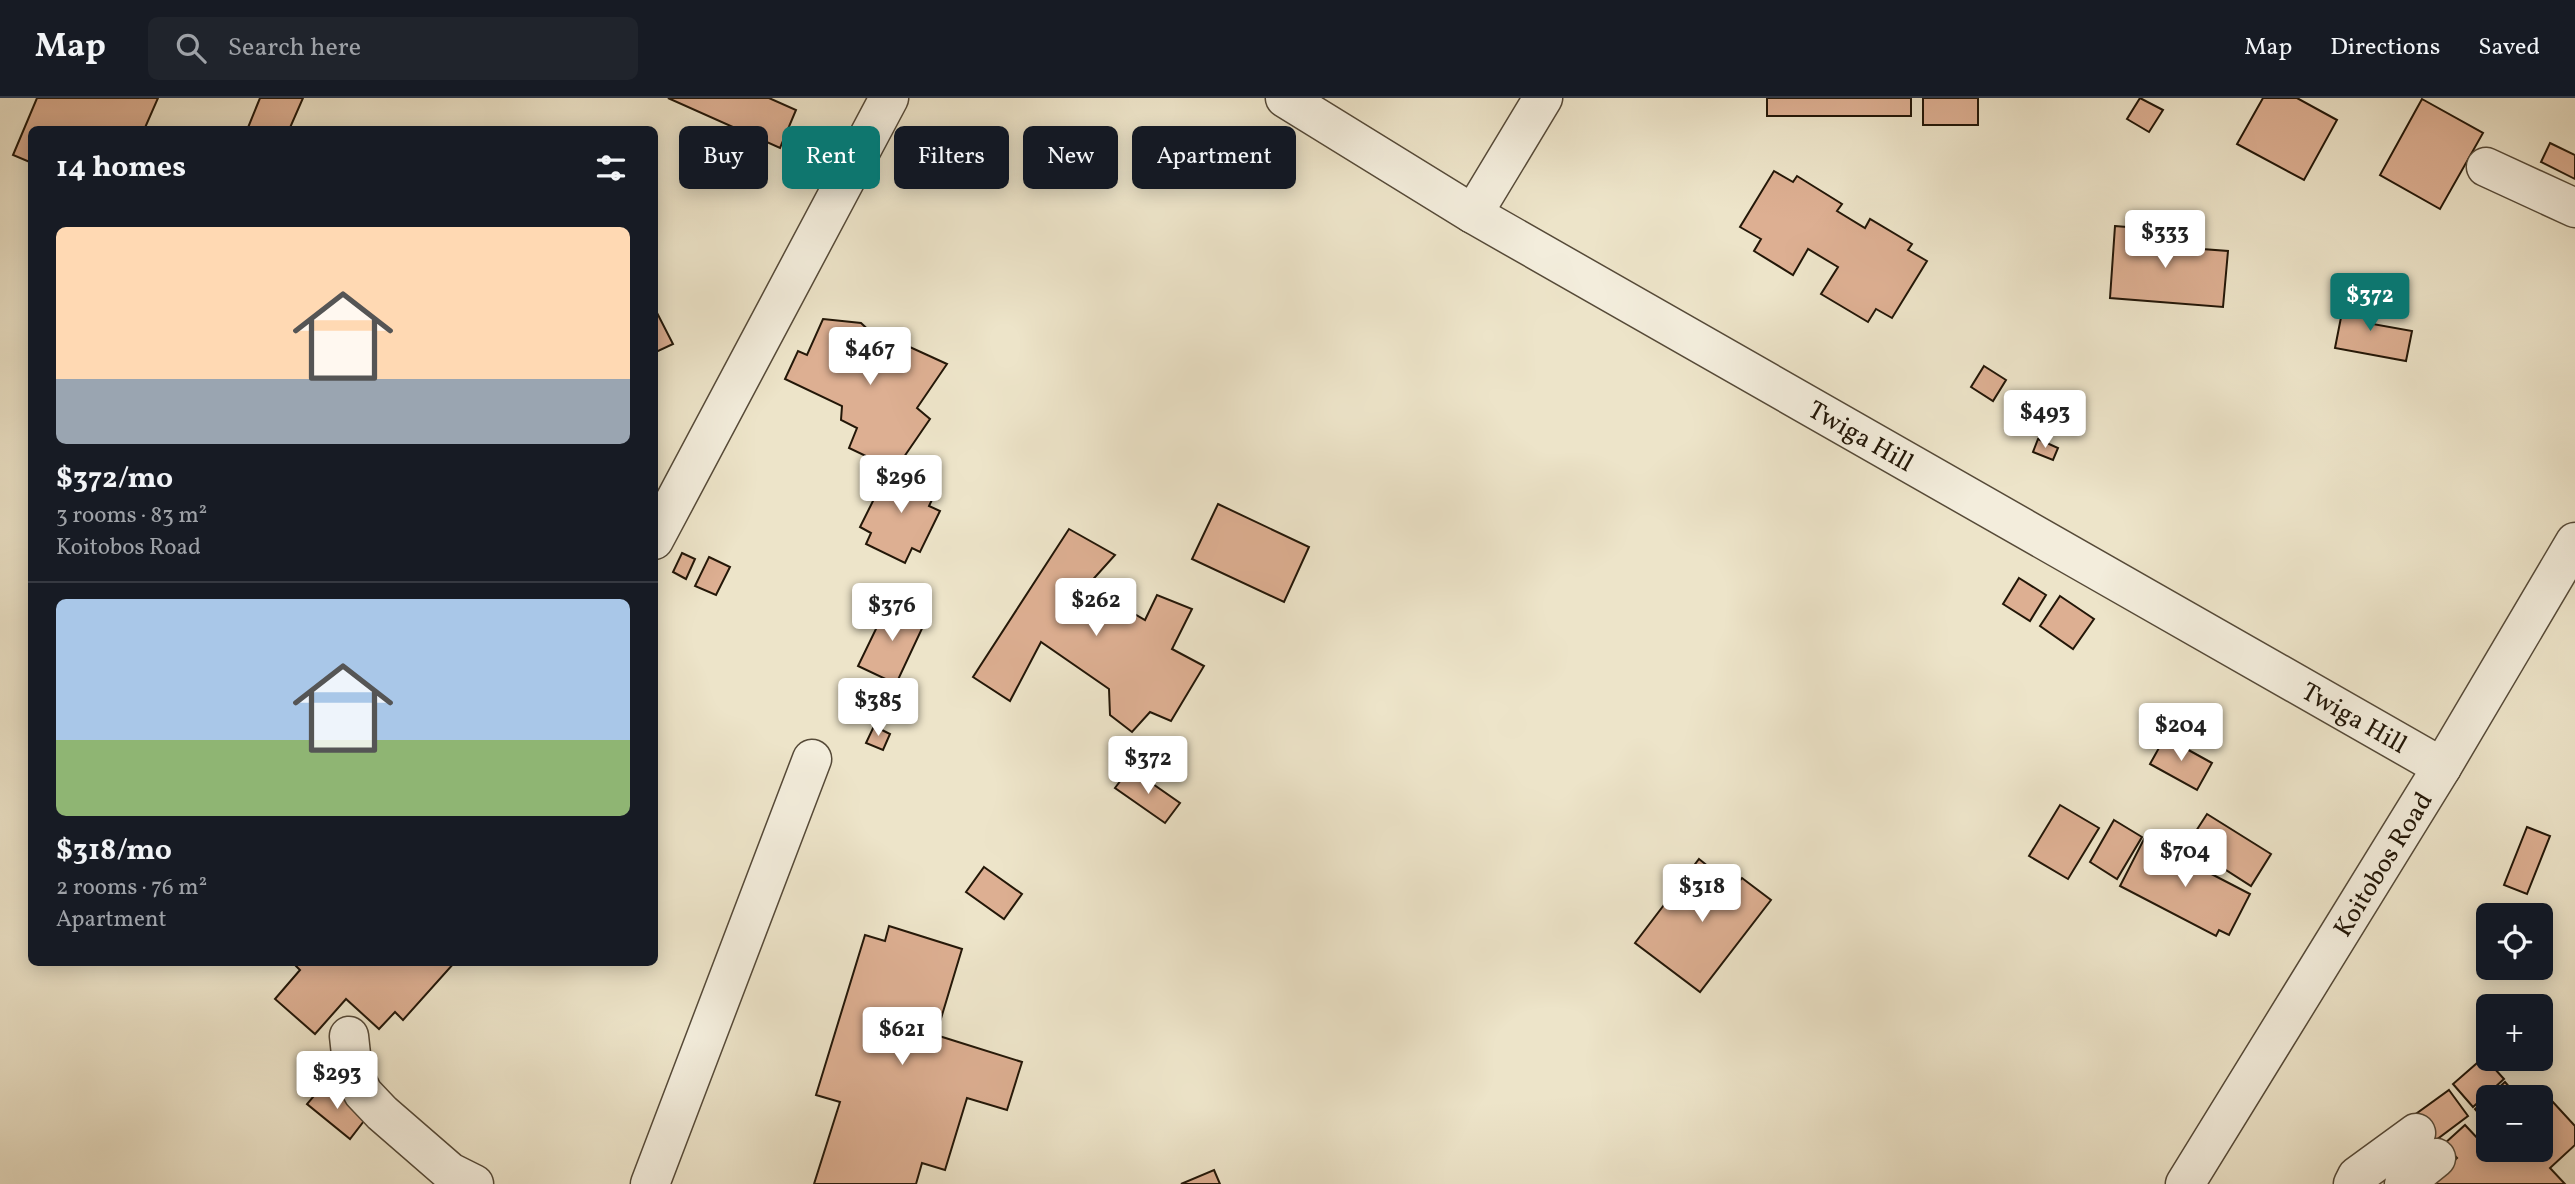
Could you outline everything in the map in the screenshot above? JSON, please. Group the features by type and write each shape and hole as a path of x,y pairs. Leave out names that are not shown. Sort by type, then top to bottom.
{"street":[{"path":"658,533 890,98"},
{"name":"Twiga Hill","path":"1285,98 1473,214 2442,767"},
{"path":"1473,214 1543,98"},
{"path":"2486,167 2575,208"},
{"name":"Koitobos Road","path":"2185,1184 2442,767 2575,542"},
{"path":"649,1184 812,759"},
{"path":"349,1036 353,1073 363,1093 450,1172 474,1184"},
{"path":"2353,1184 2357,1176 2426,1146 2404,1184"}],"building":[{"path":"37,98 158,98 146,126 28,126 28,161 13,155"},
{"path":"260,98 303,98 291,126 249,126"},
{"path":"668,98 769,98 796,110 789,126 782,126 780,148 768,143 768,126 731,126"},
{"path":"1767,98 1911,98 1911,116 1767,116"},
{"path":"1923,98 1978,98 1978,125 1923,125"},
{"path":"2140,98 2163,110 2149,132 2127,119"},
{"path":"2263,98 2297,98 2337,120 2304,180 2237,144"},
{"path":"2422,99 2483,133 2440,209 2380,175"},
{"path":"2550,143 2575,155 2575,179 2541,162"},
{"path":"1774,171 1793,182 1797,176 1842,204 1837,211 1865,228 1870,219 1912,244 1908,250 1927,261 1892,318 1876,309 1868,322 1821,294 1838,267 1808,249 1793,275 1754,251 1761,239 1740,227"},
{"path":"2115,226 2163,230 2162,246 2228,251 2223,307 2110,298"},
{"path":"2345,297 2371,302 2367,323 2412,331 2406,361 2335,348"},
{"path":"658,315 673,344 658,351"},
{"path":"823,319 861,323 875,336 871,345 881,348 888,337 947,364 917,408 930,419 895,470 849,448 857,428 841,420 842,406 785,379 798,351 807,355"},
{"path":"1984,366 2006,380 1993,401 1971,387"},
{"path":"2038,439 2058,448 2053,460 2033,452"},
{"path":"901,467 939,485 929,506 940,511 920,552 912,548 905,563 866,544 871,533 860,527 888,471 897,476"},
{"path":"1218,504 1309,547 1284,602 1192,559"},
{"path":"1069,529 1115,555 1087,586 1145,620 1157,595 1192,609 1172,649 1204,666 1171,721 1150,712 1132,732 1110,715 1109,689 1041,642 1010,701 973,677"},
{"path":"682,553 695,559 686,579 673,572"},
{"path":"709,557 730,567 716,595 695,586"},
{"path":"2019,578 2046,595 2030,621 2003,604"},
{"path":"2060,596 2094,619 2073,649 2040,626"},
{"path":"889,602 926,620 896,684 858,666"},
{"path":"857,683 892,700 881,721 847,704"},
{"path":"874,726 890,734 883,750 866,743"},
{"path":"2165,737 2212,763 2197,790 2150,764"},
{"path":"1130,768 1180,803 1165,823 1115,788"},
{"path":"2060,805 2099,828 2068,879 2029,856"},
{"path":"2207,814 2271,854 2251,886 2187,845"},
{"path":"2114,820 2142,837 2117,879 2090,862"},
{"path":"2527,827 2550,836 2527,894 2504,885"},
{"path":"2144,839 2250,894 2229,935 2219,930 2216,936 2120,886"},
{"path":"1699,859 1734,887 1742,878 1771,900 1700,992 1635,943"},
{"path":"984,867 1022,894 1004,919 966,892"},
{"path":"889,926 962,949 936,1035 1022,1062 1007,1110 967,1098 945,1170 922,1163 916,1184 814,1184 840,1102 816,1095 865,935 885,941"},
{"path":"296,966 451,966 403,1020 395,1012 379,1029 346,999 315,1034 275,999 300,970"},
{"path":"2476,1064 2476,1071 2497,1071 2504,1079 2497,1085 2476,1085 2476,1104 2473,1107 2453,1084"},
{"path":"325,1083 367,1117 350,1139 307,1104"},
{"path":"2449,1090 2468,1116 2432,1143 2413,1116"},
{"path":"2553,1102 2575,1126 2575,1145 2550,1168 2565,1184 2429,1184 2457,1158 2444,1144 2465,1125 2476,1137 2476,1162 2553,1162"},
{"path":"1214,1170 1220,1184 1181,1184"}]}
